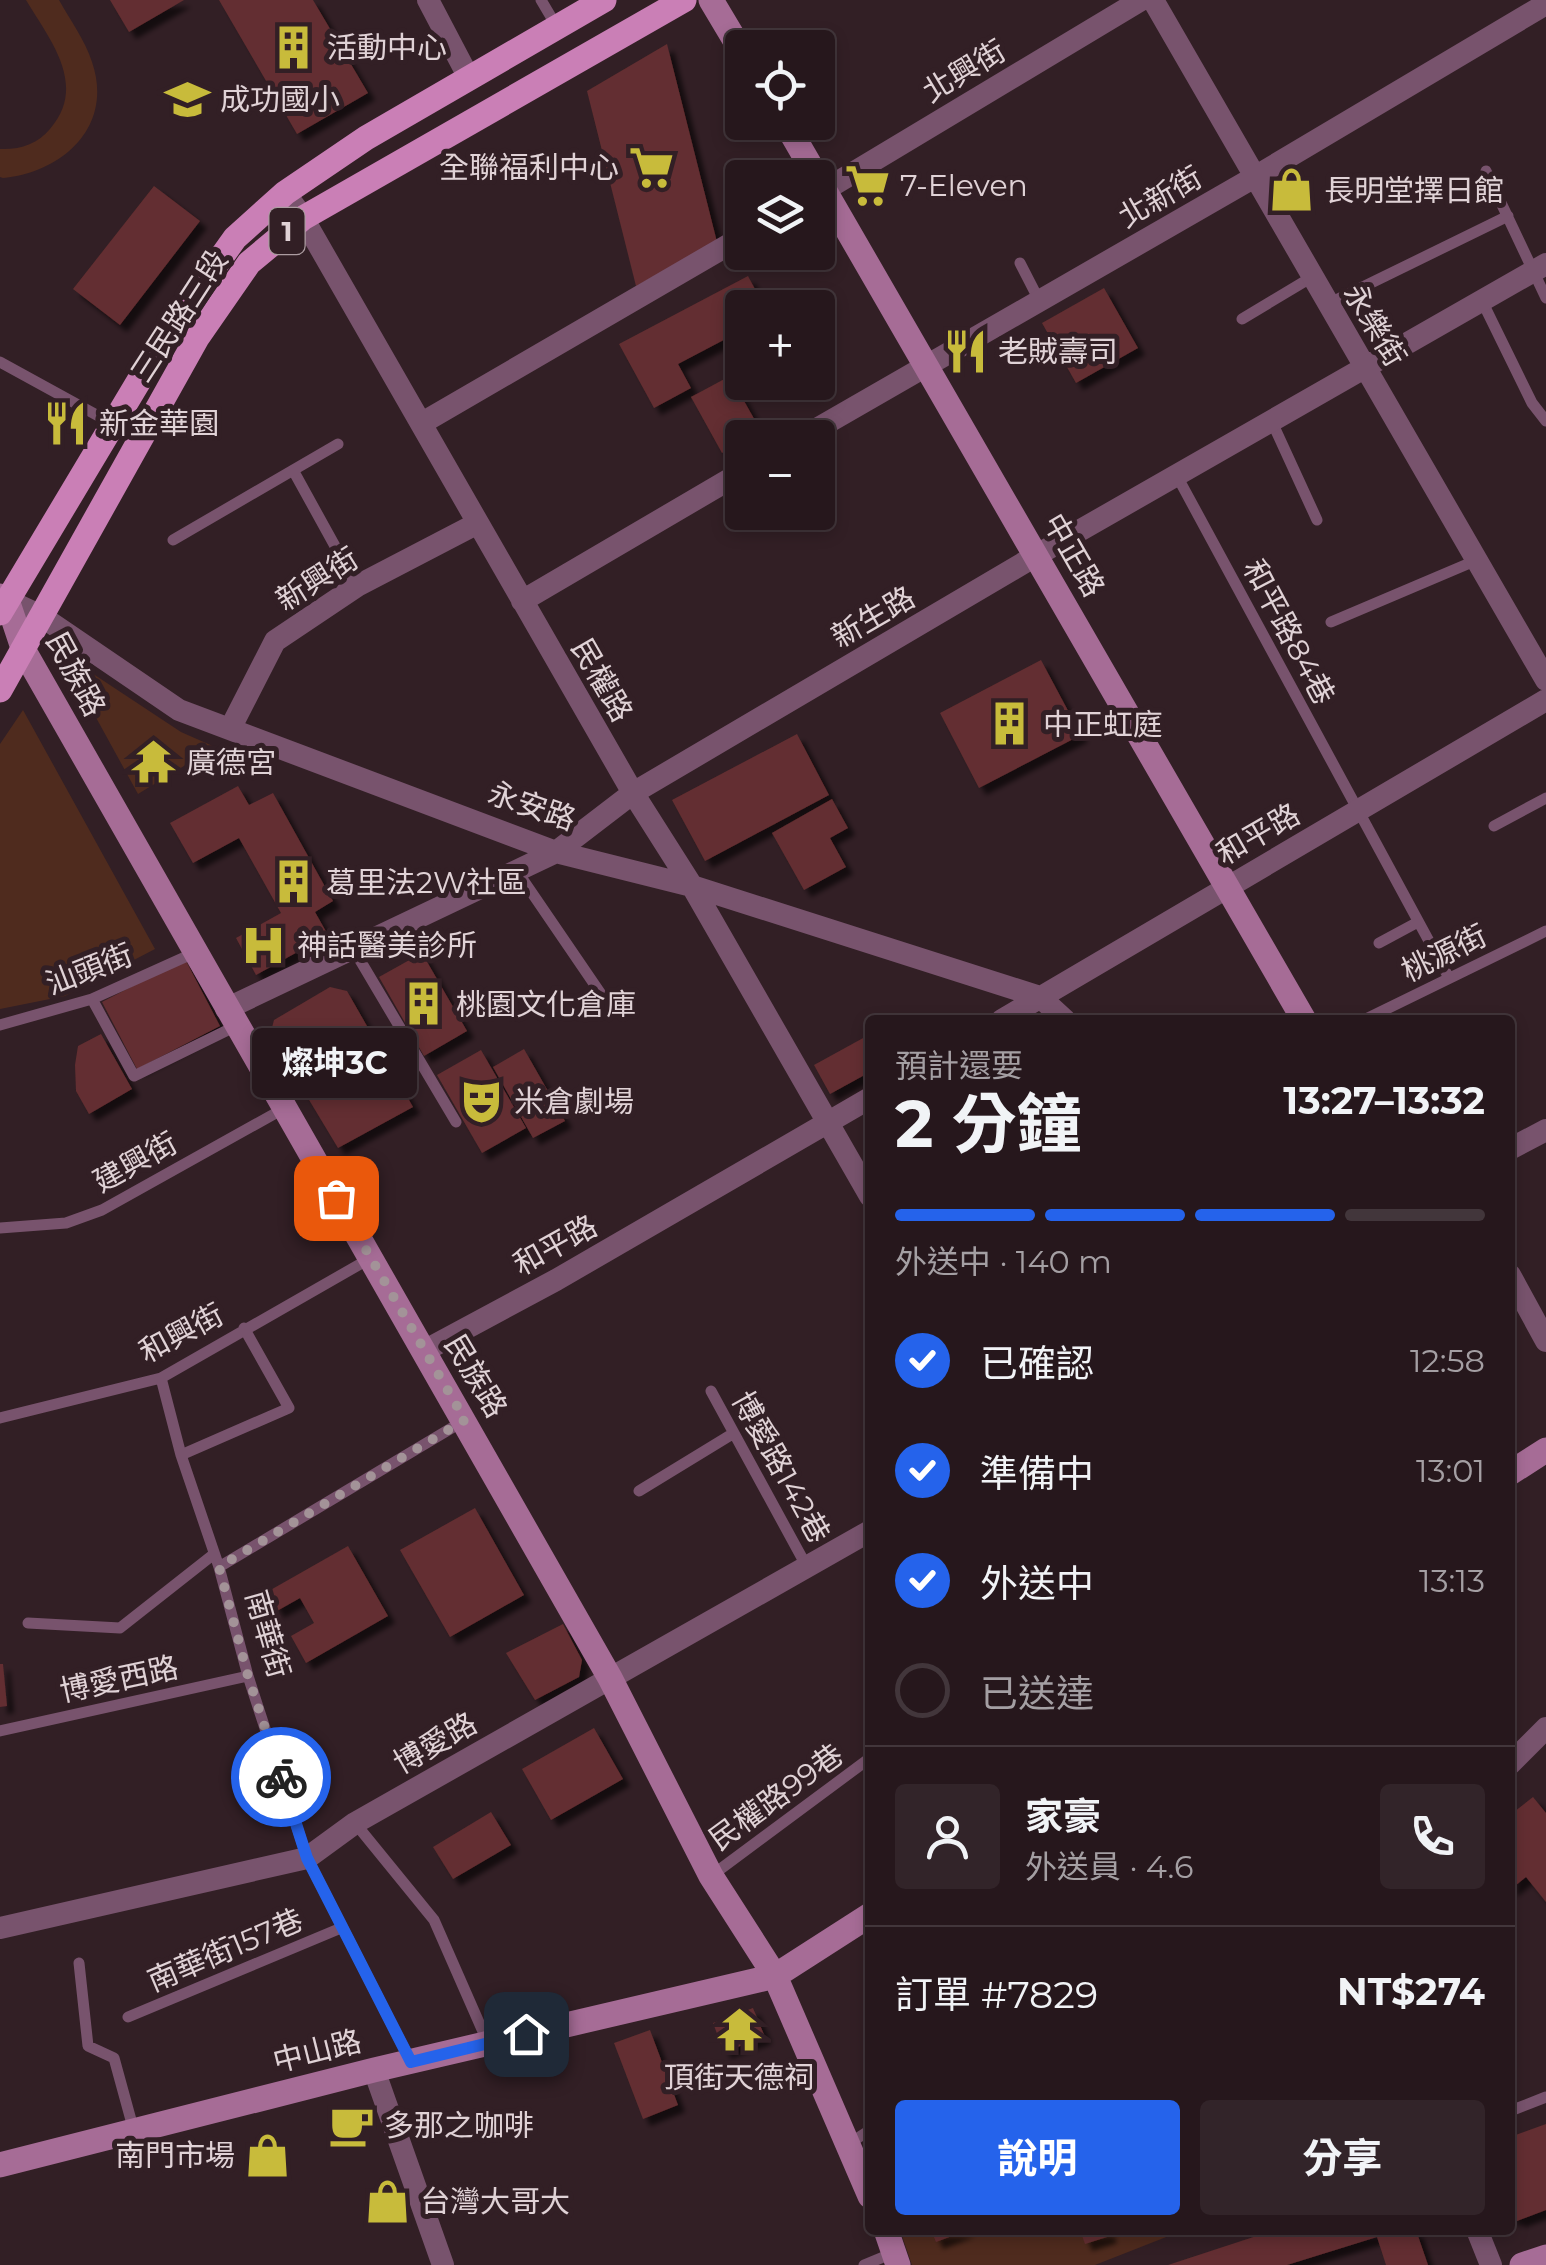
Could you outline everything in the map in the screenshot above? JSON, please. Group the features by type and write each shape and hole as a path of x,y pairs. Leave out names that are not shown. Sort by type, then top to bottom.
{"main road":[{"name":"三民路三段","path":"2,603 200,283 235,238 285,193 366,138 604,0"},
{"name":"三民路三段","path":"0,690 197,338 249,263 303,218 684,0"}],"street":[{"path":"428,0 470,78"},
{"path":"711,0 729,30"},
{"name":"北興街","path":"835,184 1141,0"},
{"name":"永樂街","path":"1153,0 1546,680"},
{"name":"北新街","path":"832,420 1546,4"},
{"name":"民權路","path":"285,193 422,423 632,794 692,886 865,1187"},
{"name":"中正路","path":"835,215 1037,555 1301,1015"},
{"path":"422,423 725,247"},
{"name":"新生路","path":"231,1018 354,950 556,852 632,794 1037,555 1540,267"},
{"path":"522,601 725,482"},
{"name":"新興街","path":"230,729 276,641 357,586 478,522"},
{"name":"永安路","path":"2,603 42,616 180,710 556,852 692,886 1040,997 1059,1015"},
{"name":"民族路","path":"2,603 24,651 194,953 372,1257 610,1678 710,1876 775,1976 865,2185"},
{"name":"和平路","path":"1010,1015 1546,700"},
{"name":"和平路","path":"424,1351 556,1280 865,1101"},
{"path":"1515,1147 1545,1132"},
{"path":"1515,1284 1546,1341"},
{"path":"1515,1470 1545,1453"},
{"name":"博愛路","path":"3,1922 307,1858 356,1823 865,1534"},
{"path":"1515,1754 1546,1728"},
{"name":"中山路","path":"0,2165 374,2070 775,1976 865,1919"},
{"path":"374,2070 443,2265"},
{"path":"1479,2235 1491,2265"},
{"path":"1522,2265 1546,2257"}],"lane":[{"path":"541,0 557,27"},
{"path":"1486,170 1508,216 1540,267 1546,298"},
{"path":"1328,304 1508,216"},
{"path":"1020,263 1040,300"},
{"path":"1242,319 1312,276"},
{"path":"1482,301 1532,403 1546,421"},
{"path":"0,362 113,424"},
{"path":"1272,422 1317,520"},
{"path":"173,540 338,444"},
{"path":"292,470 357,586"},
{"name":"和平路84巷","path":"1177,476 1448,978"},
{"path":"1331,622 1477,560"},
{"path":"1494,826 1546,798"},
{"path":"517,871 602,994"},
{"path":"1378,943 1418,922"},
{"name":"桃源街","path":"1374,1015 1546,930"},
{"path":"354,950 456,1122"},
{"name":"汕頭街","path":"0,1026 92,998 194,953"},
{"path":"92,998 134,1076 231,1018"},
{"name":"建興街","path":"0,1228 66,1223 102,1210 283,1109"},
{"name":"和興街","path":"0,1418 162,1378 372,1257"},
{"path":"182,1455 289,1408 244,1328"},
{"name":"南華街","path":"162,1378 248,1676 307,1858 411,2062"},
{"name":"博愛路142巷","path":"711,1391 807,1567"},
{"path":"219,1567 465,1420"},
{"path":"639,1491 734,1433"},
{"path":"28,1623 120,1628 214,1554"},
{"name":"博愛西路","path":"0,1731 248,1676"},
{"name":"民權路99巷","path":"710,1876 865,1762"},
{"path":"356,1823 434,1920 488,2043"},
{"name":"南華街157巷","path":"128,2017 341,1928"},
{"path":"79,1963 88,2046 114,2058 134,2131"},
{"path":"1515,2108 1546,2097"},
{"path":"847,2145 865,2133"},
{"path":"864,2265 892,2249"}],"shaded area":[{"path":"26,0 59,0 92,62 96,106 78,142 63,156 25,174 3,178 0,149 21,147 40,139 61,112 66,96 61,63"},
{"path":"60,652 181,732 215,747 138,794"},
{"path":"23,710 155,949 65,996 0,1009 0,744"},
{"path":"902,2235 1171,2235 1095,2265 912,2265"}],"building":[{"path":"110,0 184,0 129,32"},
{"name":"活動中心","path":"219,0 313,0 368,93 297,134"},
{"name":"全聯福利中心","path":"667,44 717,242 636,286 587,91"},
{"path":"154,186 200,221 120,325 73,289"},
{"path":"748,276 755,290 725,290 725,339 678,364 691,388 654,408 619,344"},
{"path":"1104,288 1138,348 1076,383 1042,323"},
{"path":"725,379 725,400 744,400 755,420 725,420 722,453 691,397"},
{"name":"中正虹庭","path":"1041,660 1081,735 979,788 940,713"},
{"path":"797,734 829,795 705,861 672,800"},
{"name":"葛里法2W社區","path":"238,786 249,805 273,793 333,901 315,912 328,935 256,975 236,938 281,913 239,838 193,863 170,823"},
{"path":"832,799 848,828 830,838 846,867 804,890 772,833"},
{"name":"桃園文化倉庫","path":"422,953 467,1031 424,1056 379,977"},
{"path":"185,959 220,1026 137,1069 102,1002"},
{"path":"330,987 347,991 371,1033 338,1051 348,1069 381,1050 413,1107 338,1148 270,1035 274,1020"},
{"path":"101,1034 132,1089 89,1114 76,1091 75,1065 78,1046"},
{"path":"865,1037 865,1075 830,1094 814,1065"},
{"path":"524,1049 565,1121 533,1138 493,1067"},
{"name":"米倉劇場","path":"481,1050 526,1128 482,1153 437,1075"},
{"path":"475,1508 524,1595 450,1637 400,1550"},
{"path":"348,1546 388,1616 306,1663 291,1636 314,1623 300,1598 277,1611 267,1592"},
{"path":"563,1624 582,1660 579,1677 535,1700 506,1653"},
{"path":"0,1664 7,1706 0,1707"},
{"path":"594,1728 623,1779 551,1820 522,1769"},
{"path":"1533,1797 1546,1813 1546,1902 1526,1877 1515,1886 1515,1811"},
{"path":"491,1812 511,1845 453,1879 433,1847"},
{"name":"頂街天德祠","path":"753,2008 765,2037 724,2052 713,2023"},
{"path":"650,2030 678,2105 643,2119 614,2043"},
{"path":"1546,2124 1546,2210 1517,2221 1515,2218 1515,2135"},
{"path":"933,2235 955,2235 936,2242"},
{"path":"1082,2235 1110,2235 1110,2236 1085,2244"},
{"path":"1260,2235 1418,2235 1428,2265 1386,2265 1377,2237 1287,2265 1168,2265"}],"way so far":[{"path":"281,1777 248,1676 219,1567 465,1420 336,1198"}],"place":[{"name":"活動中心","path":"294,47"},
{"name":"成功國小","path":"187,99"},
{"name":"全聯福利中心","path":"652,167"},
{"name":"7-Eleven","path":"867,185"},
{"name":"長明堂擇日館","path":"1291,190"},
{"name":"老賊壽司","path":"965,351"},
{"name":"新金華園","path":"66,423"},
{"name":"中正虹庭","path":"1010,724"},
{"name":"廣德宮","path":"153,762"},
{"name":"葛里法2W社區","path":"293,882"},
{"name":"神話醫美診所","path":"264,945"},
{"name":"桃園文化倉庫","path":"423,1004"},
{"name":"米倉劇場","path":"481,1101"},
{"name":"燦坤3C","path":"336,1198"},
{"name":"頂街天德祠","path":"739,2030"},
{"name":"多那之咖啡","path":"351,2125"},
{"name":"南門市場","path":"268,2155"},
{"name":"台灣大哥大","path":"387,2201"}],"route":[{"path":"281,1777 307,1858 411,2062 526,2034"}]}
